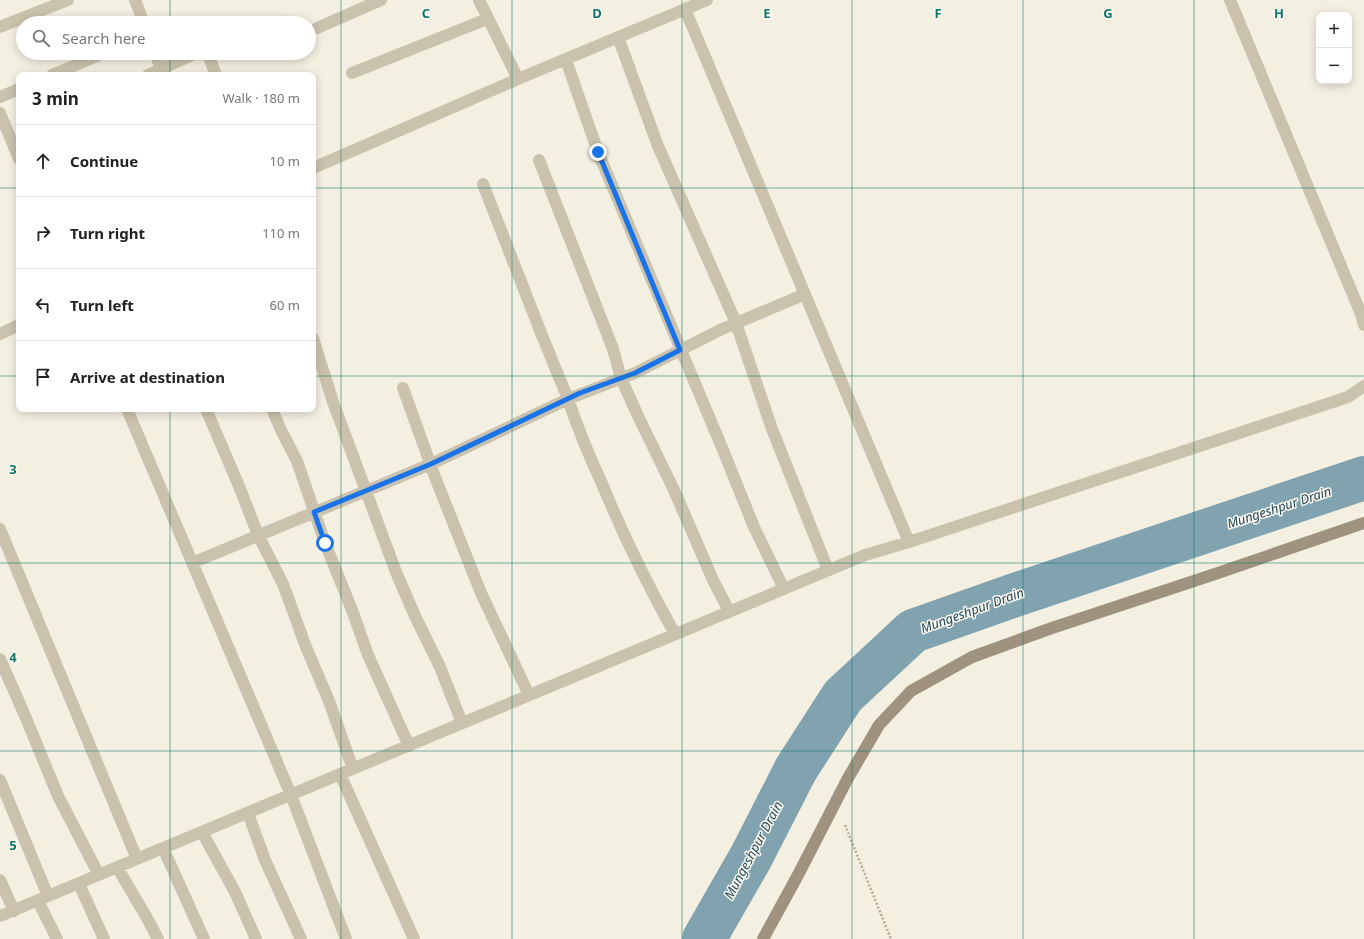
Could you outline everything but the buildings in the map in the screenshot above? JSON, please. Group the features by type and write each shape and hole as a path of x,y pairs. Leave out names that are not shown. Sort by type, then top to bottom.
{"street":[{"path":"28,16 68,0"},
{"path":"135,0 141,16"},
{"path":"317,28 381,0"},
{"path":"478,0 518,79"},
{"path":"316,167 518,79 707,0"},
{"path":"1230,0 1363,317"},
{"path":"685,9 909,542"},
{"path":"352,73 487,18"},
{"path":"0,27 16,21"},
{"path":"618,38 658,146 736,323 772,429 828,570"},
{"path":"59,72 87,60"},
{"path":"158,60 161,69"},
{"path":"154,72 181,60"},
{"path":"210,60 215,72"},
{"path":"566,60 598,152 754,527 784,589"},
{"path":"0,97 16,90"},
{"path":"0,112 14,134"},
{"path":"539,160 613,349 621,378 674,490 713,580 729,611"},
{"path":"483,184 588,451 618,522 654,596 675,634"},
{"path":"192,563 431,464 568,399 635,373 736,323 805,294"},
{"path":"0,334 16,326"},
{"path":"316,348 333,402 414,616 440,666 462,723"},
{"path":"0,916 865,555 909,542 1348,397 1364,386"},
{"path":"403,388 481,593 529,695"},
{"path":"128,412 291,795 346,939"},
{"path":"207,412 258,535 283,584 306,646 329,701 353,769"},
{"path":"273,412 297,461 325,543 368,655 409,746"},
{"path":"762,939 798,875 848,778 879,725 911,691 972,657 1049,629 1364,523"},
{"path":"0,529 137,859"},
{"path":"0,659 58,796 99,875"},
{"path":"340,774 414,939"},
{"path":"0,780 57,939"},
{"path":"248,813 265,860 301,939"},
{"path":"202,832 235,892 256,939"},
{"path":"163,848 204,939"},
{"path":"117,868 158,939"},
{"path":"0,880 14,911"},
{"path":"79,884 104,939"}],"path":[{"path":"836,802 891,939"}],"waterway":[{"name":"Mungeshpur Drain","path":"704,939 751,857 796,769 843,696 913,631 1015,595 1364,478"}],"route":[{"path":"325,543 314,512 431,464 580,393 635,373 680,350 598,152"}]}
